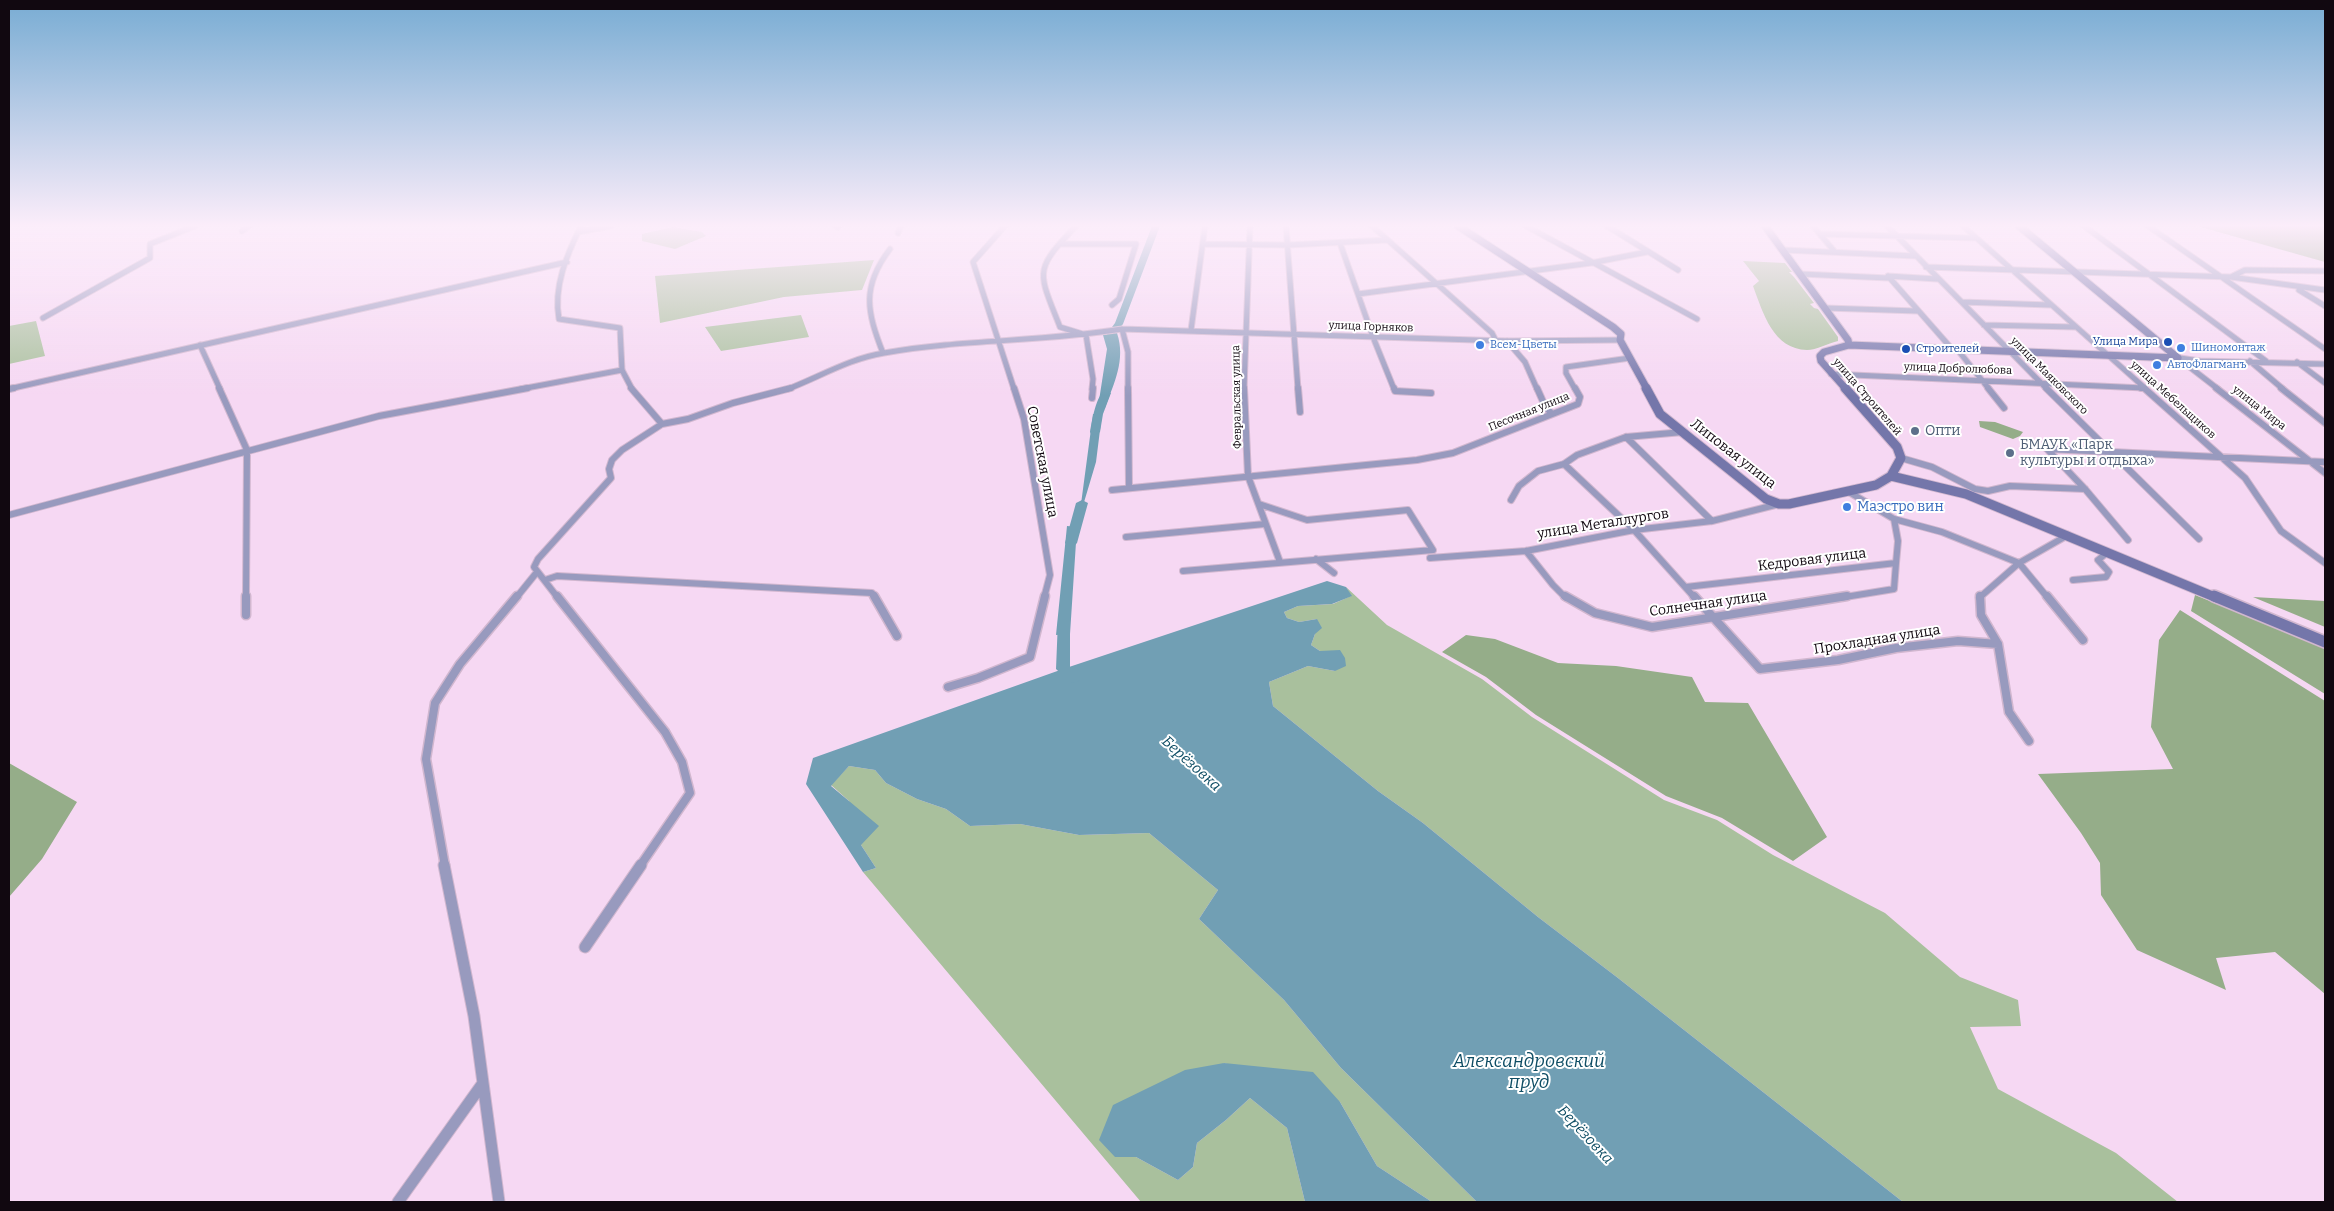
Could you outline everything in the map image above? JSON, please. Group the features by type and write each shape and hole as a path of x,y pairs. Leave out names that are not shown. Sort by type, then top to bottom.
{"main road":[{"name":"Липовая улица","path":"1545,283 1621,334 1620,340 1660,414 1766,499 1779,504 1789,504 1876,485 1891,476"},
{"name":"улица Строителей","path":"1808,283 1848,340 1849,345 1824,352 1820,356 1821,361 1897,447 1901,458 1891,476"},
{"name":"улица Мира","path":"2088,283 2178,358"},
{"path":"1849,345 2178,358"},
{"path":"1891,476 1966,494 2325,642"}],"street":[{"path":"43,318 106,283"},
{"path":"9,389 476,283"},
{"path":"562,283 556,304 559,319 620,328 622,370 632,390 662,424 622,450 612,460 609,469 612,478 538,559 534,566 665,732 682,762 690,792 585,946"},
{"path":"873,283 867,300 868,313 883,353"},
{"name":"Советская улица","path":"948,687 1030,657 1050,576 1024,419 980,283"},
{"path":"1045,283 1060,327 1086,335 1093,371 1092,398"},
{"path":"1112,305 1119,299 1124,283"},
{"path":"1191,330 1198,283"},
{"name":"Февральская улица","path":"1248,283 1244,396 1248,476 1280,562"},
{"path":"1291,283 1300,412"},
{"path":"1354,283 1372,337 1395,392 1431,392"},
{"path":"1358,294 1448,283"},
{"path":"1628,283 1697,319"},
{"path":"1893,283 1917,311 1955,349 2004,408"},
{"name":"улица Маяковского","path":"1941,283 2199,539"},
{"name":"улица Мебельщиков","path":"2025,283 2222,457 2256,491 2270,517 2290,540 2325,563"},
{"path":"2159,283 2266,361"},
{"path":"2228,283 2325,348"},
{"path":"2271,283 2297,288 2325,290"},
{"path":"1438,284 1492,333 1496,341"},
{"path":"2297,288 2325,306"},
{"path":"1962,302 2050,305"},
{"path":"1826,308 1917,311"},
{"path":"1984,324 2075,327"},
{"path":"1122,328 1128,352 1129,488"},
{"name":"улица Горняков","path":"662,424 688,419 733,403 783,391 823,376 850,362 883,353 999,341 1086,335 1122,328 1496,341 1620,340"},
{"path":"1507,341 1525,362 1545,406 1551,413"},
{"path":"200,345 247,450 246,615"},
{"name":"Песочная улица","path":"1112,490 1417,460 1453,453 1578,404 1580,396 1566,373 1566,367 1630,358"},
{"path":"2178,358 2200,361 2250,360 2325,364"},
{"name":"улица Мира","path":"2178,358 2325,473"},
{"path":"2250,360 2259,370 2325,423"},
{"path":"2297,362 2325,383"},
{"path":"9,515 379,416 622,370"},
{"name":"улица Добролюбова","path":"1831,374 2144,388"},
{"path":"1511,500 1519,486 1538,471 1564,464 1577,455 1626,437 1683,432"},
{"path":"1626,437 1712,521"},
{"path":"2128,540 2047,449 2325,462"},
{"path":"1901,458 1932,467 1975,489 1988,490 2010,486 2084,489"},
{"path":"1564,464 1634,530 1714,618"},
{"path":"1849,492 1894,519 1942,532 2019,563 2083,640"},
{"path":"1183,571 1433,550 1408,510 1307,520 1259,504"},
{"name":"улица Металлургов","path":"1430,558 1526,550 1634,530 1712,521 1779,504"},
{"path":"1894,519 1898,541 1896,563"},
{"path":"1126,537 1265,524"},
{"path":"2030,741 2009,712 1998,644 1980,615 1979,597 2019,563 2068,535"},
{"name":"Солнечная улица","path":"1526,550 1564,596 1586,609 1617,620 1652,627 1894,589 1896,563"},
{"path":"2073,580 2106,577 2109,572 2098,560 2108,552"},
{"path":"1316,559 1334,573"},
{"name":"Кедровая улица","path":"1686,587 1896,563"},
{"path":"499,1202 474,1016 449,892 426,759 435,703 460,664 537,572"},
{"path":"545,580 557,576 872,593 897,636"},
{"name":"Прохладная улица","path":"1714,618 1760,669 1838,660 1896,648 1958,641 1998,644"},
{"path":"398,1202 483,1083"}],"green space":[{"path":"656,283 865,283 862,290 784,297 660,323"},
{"path":"1757,283 1798,283 1814,303 1810,304 1818,309 1838,337 1838,341 1807,350 1795,348 1786,343 1771,328 1753,286"},
{"path":"801,315 809,337 721,351 705,327"},
{"path":"36,321 45,356 9,364 9,326"},
{"path":"1979,421 1995,422 2023,432 2020,436 2013,439 1980,427"},
{"path":"1346,587 1387,625 1482,679 1532,717 1664,800 1717,820 1773,855 1885,913 1960,977 2018,1000 2021,1026 1970,1027 1998,1089 2116,1153 2178,1202 1903,1202 1538,917 1423,823 1378,791 1273,706 1269,682 1308,666 1335,671 1340,651 1320,651 1311,645 1317,619 1299,622 1287,618 1284,612 1298,606 1333,604 1351,596"},
{"path":"2195,595 2325,648 2325,694 2191,611"},
{"path":"2253,597 2325,601 2325,627"},
{"path":"2180,610 2325,701 2325,994 2275,952 2216,958 2226,990 2137,950 2101,895 2100,863 2081,833 2038,774 2173,769 2151,727 2159,640"},
{"path":"1466,635 1495,639 1558,663 1616,666 1692,677 1705,702 1748,703 1827,837 1793,861 1722,818 1666,796 1536,715 1486,677 1442,652"},
{"path":"9,763 77,802 42,859 9,897"},
{"path":"849,766 875,770 886,783 917,799 946,809 970,826 1020,824 1079,835 1149,833 1218,890 1199,919 1284,1000 1341,1068 1477,1202 1432,1202 1377,1166 1340,1102 1224,1063 1115,1156 1136,1157 1178,1180 1193,1167 1197,1143 1250,1098 1287,1128 1305,1202 1141,1202 863,872 876,868 861,845 849,801 831,785"}],"water":[{"path":"1117,333 1120,353 1118,371 1105,408 1098,407 1107,349 1103,335"},
{"path":"1093,414 1102,414 1096,462 1079,519"},
{"path":"1067,526 1077,527 1070,634 1056,635"},
{"name":"Александровский пруд","path":"1327,581 1346,587 1352,596 1332,604 1298,606 1284,612 1287,618 1299,622 1317,619 1322,628 1315,634 1311,645 1320,651 1340,650 1345,658 1346,666 1335,671 1308,666 1269,682 1273,706 1378,791 1423,823 1538,917 1903,1202 1477,1202 1341,1068 1284,1000 1199,919 1218,890 1149,833 1079,835 1020,824 970,826 946,809 917,799 886,783 875,770 849,766 831,786 879,826 861,845 876,868 863,872 806,784 813,758 1063,669"},
{"path":"1224,1063 1313,1072 1340,1102 1377,1166 1432,1202 1305,1202 1287,1128 1250,1098 1197,1143 1193,1167 1178,1180 1136,1157 1115,1157 1099,1140 1113,1105 1185,1070"}],"waterway":[{"name":"Берёзовка","path":"1113,342 1111,334 1119,324 1135,283"},
{"name":"Берёзовка","path":"1095,432 1098,414 1106,393"},
{"name":"Берёзовка","path":"1071,543 1082,503"},
{"name":"Берёзовка","path":"1064,620 1063,669 1075,679"}],"place":[{"name":"Улица Мира","path":"2168,342"},
{"name":"Всем-Цветы","path":"1480,345"},
{"name":"Шиномонтаж","path":"2181,348"},
{"name":"Строителей","path":"1906,349"},
{"name":"АвтоФлагманъ","path":"2157,365"},
{"name":"Опти","path":"1915,431"},
{"name":"БМАУК «Парк культуры и отдыха»","path":"2010,453"},
{"name":"Маэстро вин","path":"1847,507"}]}
